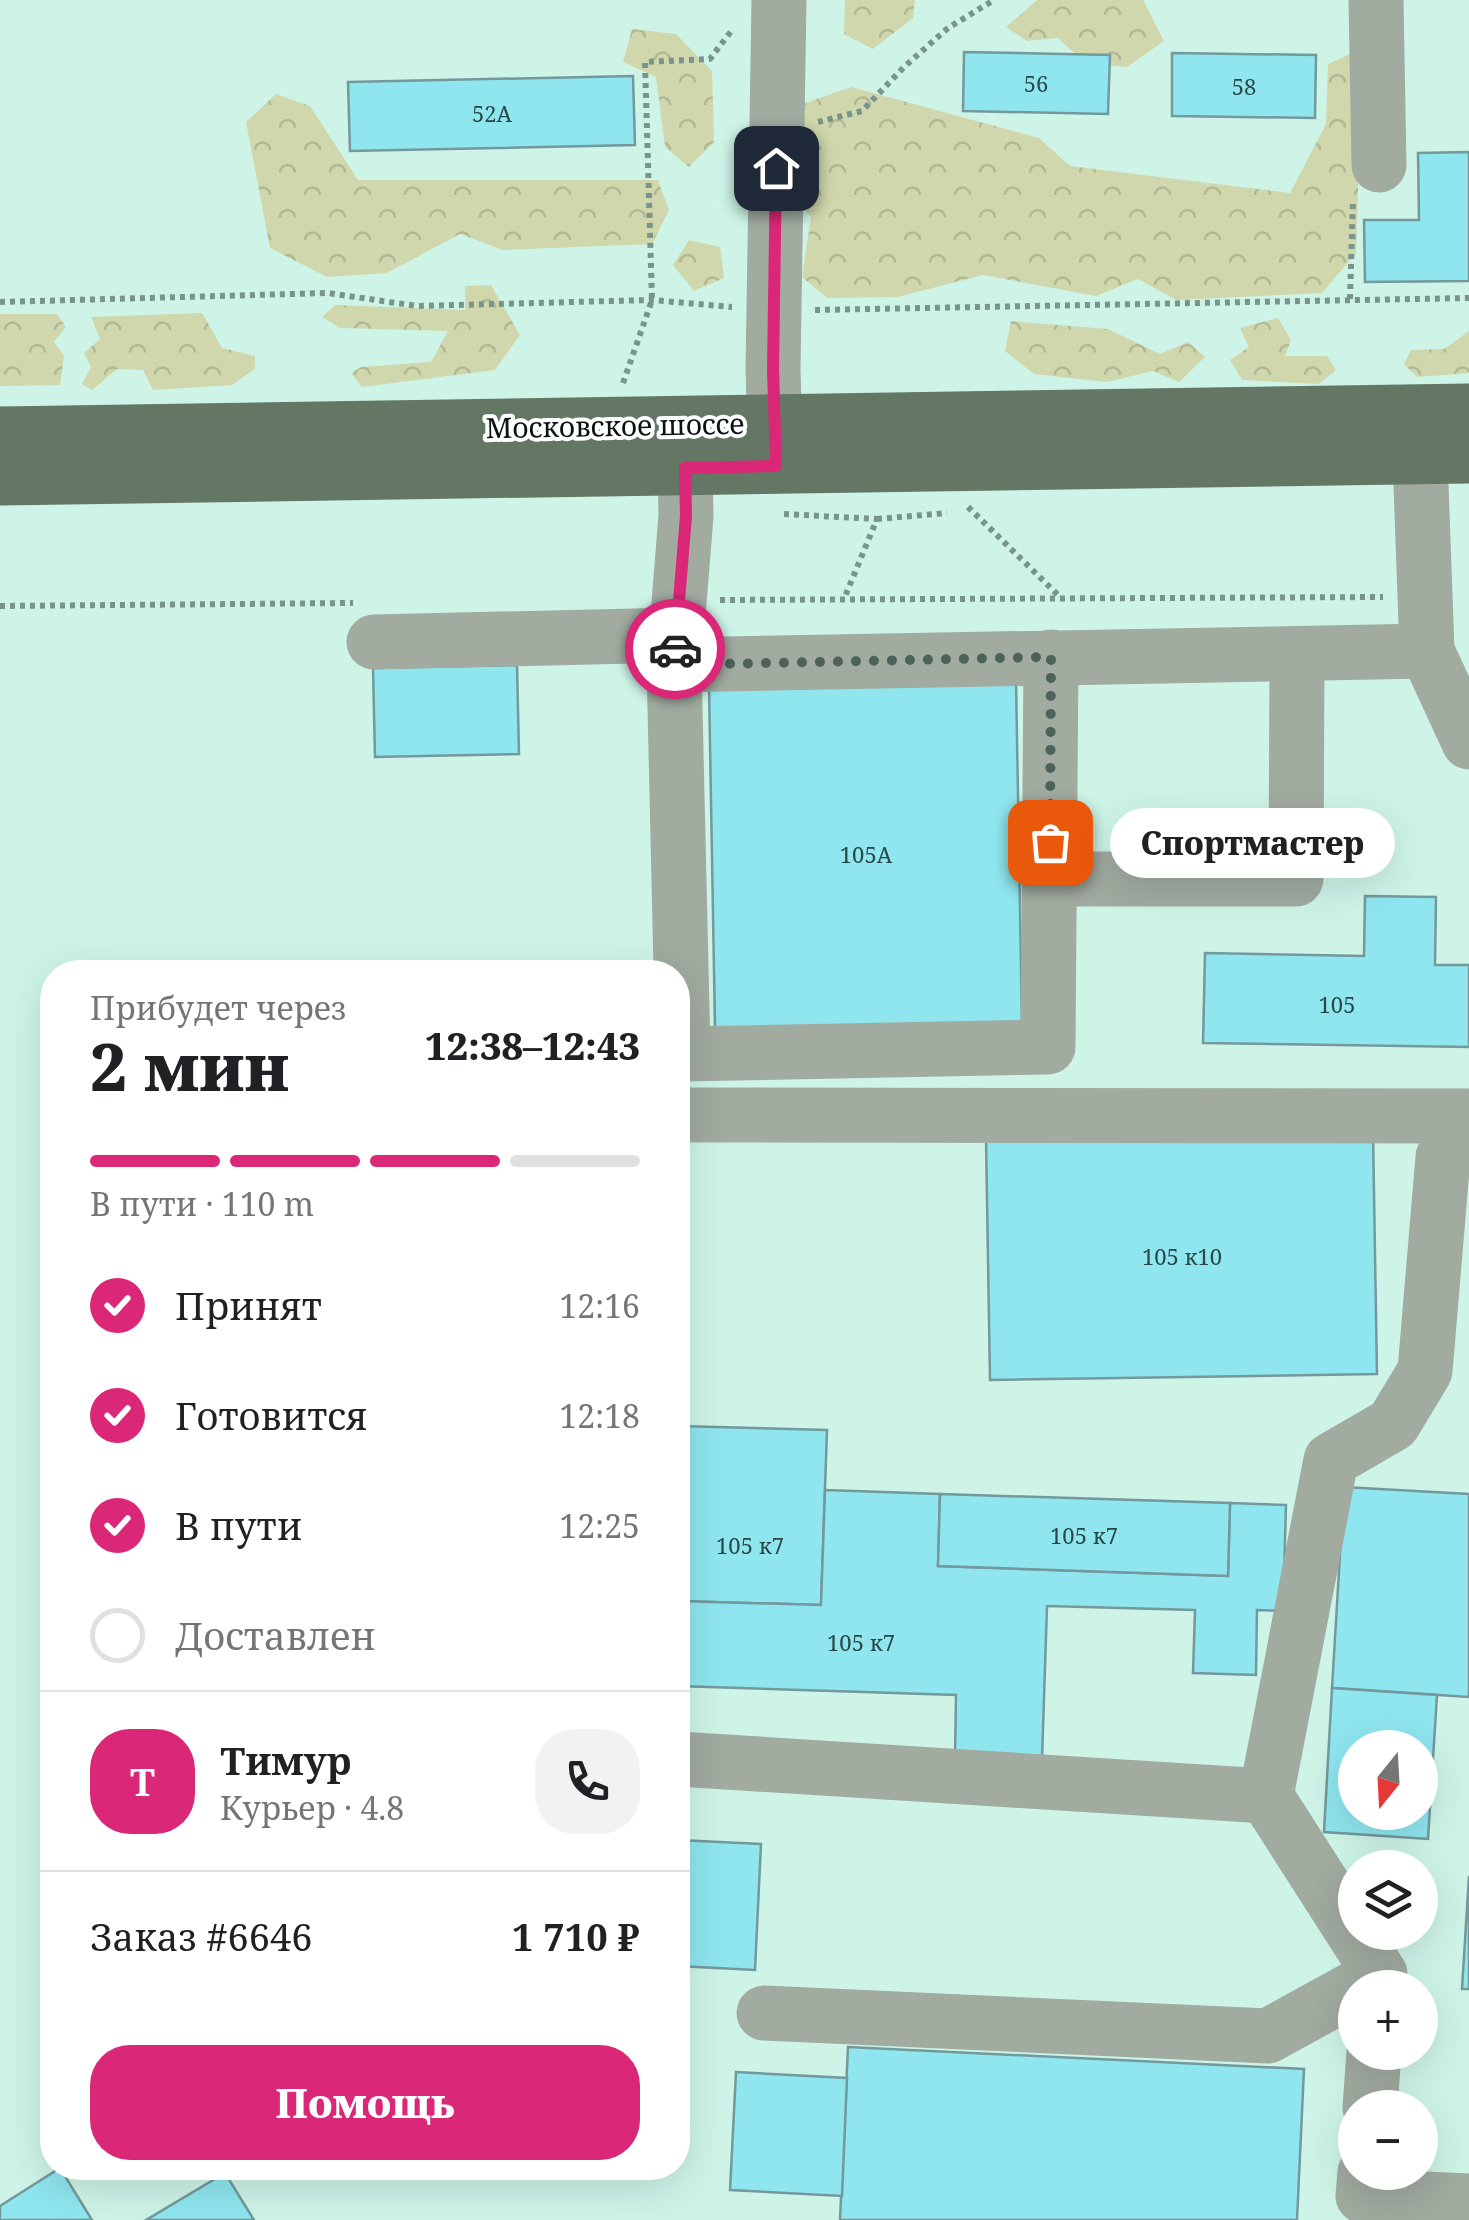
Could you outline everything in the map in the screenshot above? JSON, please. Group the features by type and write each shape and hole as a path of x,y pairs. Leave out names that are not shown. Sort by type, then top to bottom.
{"main road":[{"name":"Московское шоссе","path":"0,434 775,466 1469,411"},
{"name":"Московское шоссе","path":"0,478 1445,456"}],"street":[{"path":"1348,0 1376,0 1379,165"},
{"path":"759,10 777,132 775,466"},
{"path":"1445,456 1427,652 1469,742"},
{"path":"681,960 675,650 686,516 685,468"},
{"path":"374,642 1051,657 1427,652"},
{"path":"1050,879 1296,879 1297,655"},
{"path":"690,1054 1048,1047 1051,657"},
{"path":"690,1115 1469,1116"},
{"path":"1359,1970 1266,1796 1331,1460 1393,1424 1424,1371 1443,1157 1469,1131"},
{"path":"690,1760 1266,1796"},
{"path":"764,2013 1268,2036 1338,1999"},
{"path":"1364,2196 1469,2201"}],"path":[{"path":"777,132 862,112 948,28 994,0"},
{"path":"621,389 652,300 645,62 710,59 759,10"},
{"path":"1350,299 1353,183 1379,165"},
{"path":"775,466 791,515 876,519 955,512 968,506 1060,597"},
{"path":"844,599 876,519"}],"green space":[{"path":"845,0 915,0 913,18 873,49 844,34"},
{"path":"1037,0 1143,0 1164,41 1127,67 1085,63 1058,38 1027,41 1006,27"},
{"path":"632,29 676,34 712,71 714,142 689,167 665,147 656,77 623,62"},
{"path":"1350,54 1359,161 1356,253 1322,293 1176,300 1138,279 1096,296 983,275 898,297 827,298 802,277 811,217 783,184 794,107 851,87 1039,138 1070,166 1290,193 1326,124 1328,64"},
{"path":"276,94 310,106 358,180 658,180 669,210 652,244 503,250 460,234 387,273 327,277 270,248 246,122"},
{"path":"689,240 720,247 724,278 694,291 673,265"},
{"path":"491,285 520,335 495,370 362,387 351,373 361,367 431,362 448,331 340,328 322,317 335,305 465,310 465,286"},
{"path":"202,313 222,348 255,356 255,369 232,385 153,390 143,370 117,369 92,390 82,384 91,367 84,353 100,339 91,317"},
{"path":"0,314 57,314 66,327 54,342 64,356 60,385 0,386"},
{"path":"1278,318 1291,340 1285,356 1327,356 1336,370 1319,384 1242,380 1230,360 1249,347 1240,328"},
{"path":"1011,321 1108,329 1160,354 1188,342 1205,357 1179,382 1153,371 1107,382 1034,374 1005,351"},
{"path":"1469,331 1469,373 1417,377 1404,364 1411,350 1444,349"}],"building":[{"path":"964,52 1110,55 1108,114 963,111"},
{"path":"1172,53 1316,55 1315,118 1172,116"},
{"path":"633,76 635,145 350,151 348,82"},
{"path":"1469,152 1469,281 1365,282 1364,220 1419,220 1418,153"},
{"path":"517,665 519,754 375,757 373,668"},
{"path":"1016,681 1022,1023 715,1028 709,686"},
{"path":"1365,896 1436,897 1435,965 1469,965 1469,1047 1203,1043 1205,953 1364,956"},
{"path":"1373,1132 1377,1374 990,1380 986,1139"},
{"path":"690,1426 827,1430 821,1605 690,1601"},
{"path":"1344,1487 1469,1494 1469,1697 1332,1688"},
{"path":"825,1490 940,1494 938,1566 1228,1576 1230,1503 1286,1505 1283,1611 1257,1610 1256,1675 1193,1673 1195,1610 1047,1606 1042,1760 955,1758 956,1695 690,1686 690,1601 821,1605"},
{"path":"940,1494 1230,1503 1228,1576 938,1566"},
{"path":"1332,1688 1437,1695 1435,1730 1338,1730 1338,1830 1429,1830 1428,1839 1324,1832"},
{"path":"690,1841 761,1844 755,1970 690,1967"},
{"path":"1469,1876 1469,1989 1462,1989"},
{"path":"848,2047 1304,2069 1297,2220 840,2220"},
{"path":"736,2072 847,2078 842,2196 730,2190"},
{"path":"41,2180 67,2180 92,2220 0,2220 0,2206"},
{"path":"213,2180 229,2180 254,2220 146,2220"}],"way so far":[{"path":"675,649 674,665 1051,657 1050,842"}],"place":[{"name":"Спортмастер","path":"1050,842"}],"route":[{"path":"675,649 686,516 685,468 776,466 776,168"}]}
